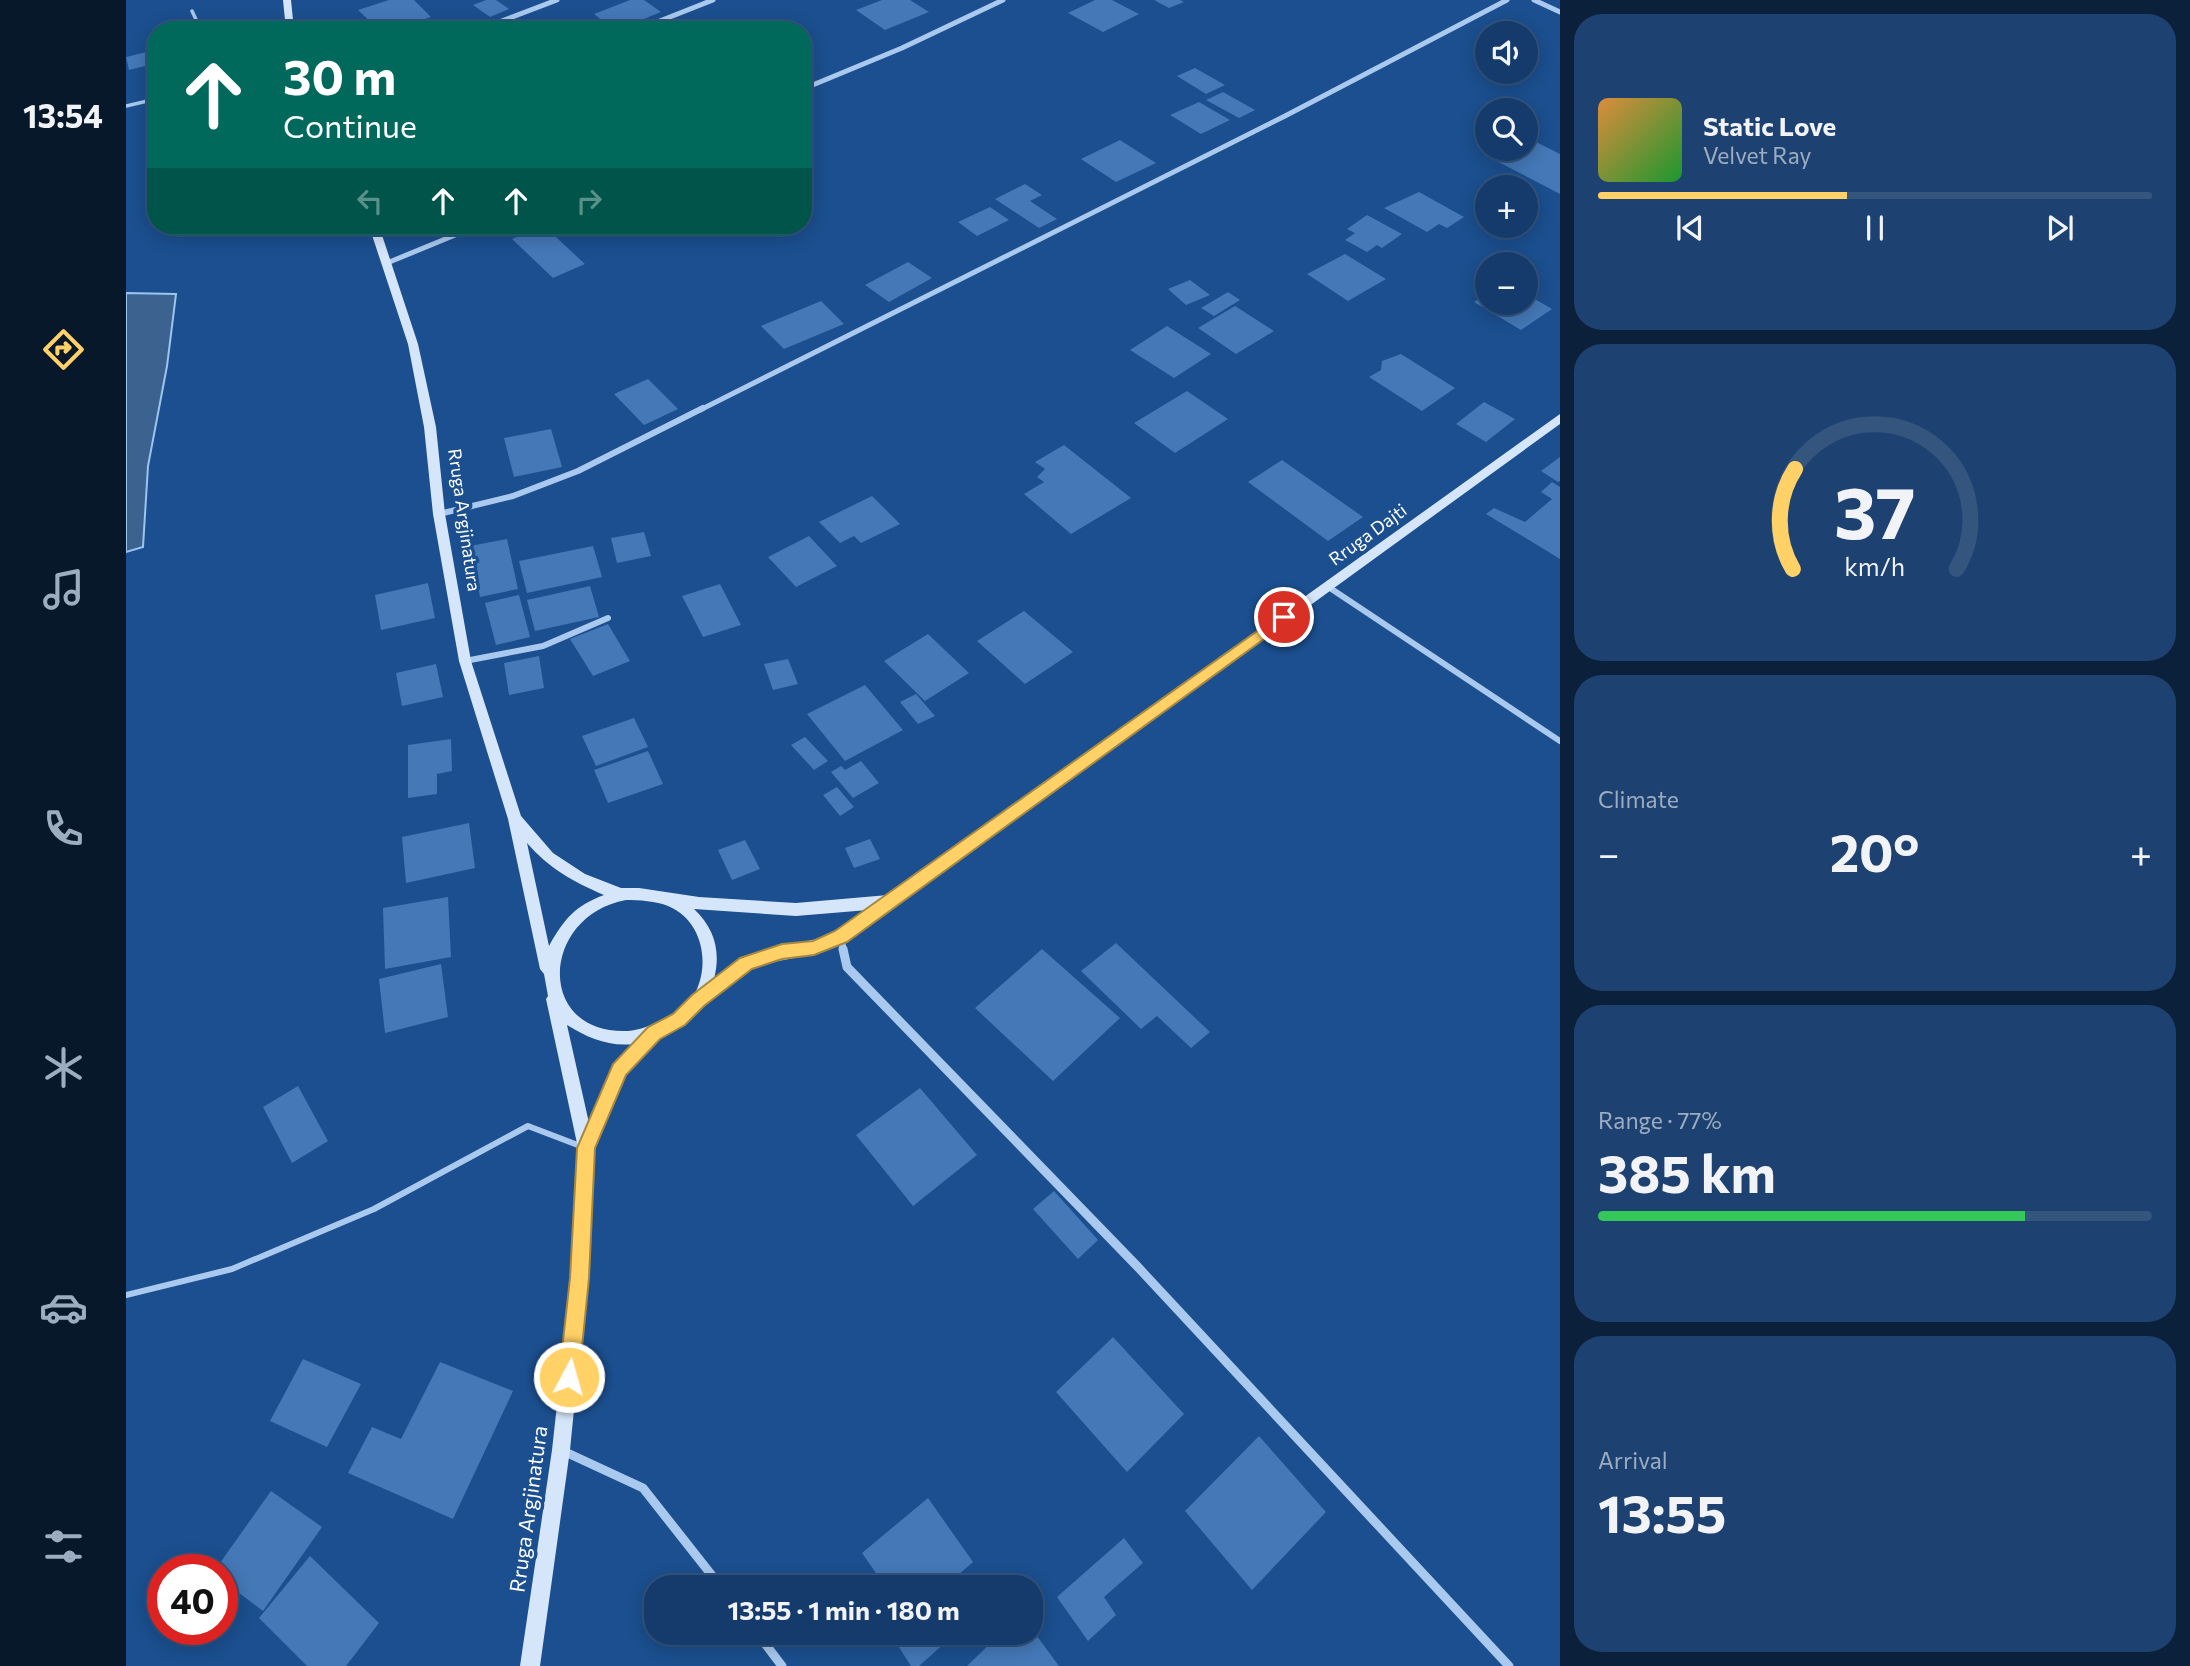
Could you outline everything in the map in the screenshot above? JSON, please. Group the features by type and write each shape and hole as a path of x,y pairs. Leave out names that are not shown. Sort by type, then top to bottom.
{"street":[{"path":"287,0 289,21"},
{"path":"502,21 557,0"},
{"path":"660,21 713,0"},
{"path":"812,85 902,48 1003,0"},
{"path":"439,514 513,496 578,471 1285,116 1507,0"},
{"path":"1534,0 1559,11"},
{"name":"Rruga Argjinatura","path":"377,235 416,358 430,427 439,514 465,661 515,819 586,1148 579,1278 561,1450 530,1666"},
{"path":"387,263 455,235"},
{"name":"Rruga Dajti","path":"698,1000 746,964 782,951 814,948 841,937 1559,421"},
{"path":"1327,586 1560,741"},
{"path":"465,661 543,646 608,618"},
{"path":"515,819 548,858 580,878 621,895"},
{"path":"654,1033 626,1038 600,1035 576,1023 559,1005 550,983 550,959 559,937 575,917 596,903 621,895 646,893 670,900 787,909 889,901"},
{"path":"586,1148 620,1070 654,1033 679,1019 698,1000 709,977 712,953 705,930 690,912 670,900"},
{"path":"841,937 847,967 1136,1265 1509,1666"},
{"path":"561,1450 643,1488 712,1575"},
{"path":"766,1645 782,1666"}],"lane":[{"path":"192,11 197,21"},
{"path":"126,106 147,101"},
{"path":"126,1295 232,1269 374,1209 528,1126 586,1148"}],"water":[{"path":"126,293 176,294 167,366 148,466 143,547 126,552"}],"building":[{"path":"389,0 414,0 431,17 418,21 370,21 358,10"},
{"path":"486,0 496,0 509,9 490,17 473,5"},
{"path":"630,0 644,0 661,12 639,21 603,21 594,14"},
{"path":"882,0 910,0 929,12 885,30 856,10"},
{"path":"1095,0 1112,0 1139,14 1103,32 1068,13"},
{"path":"1154,0 1180,0 1184,2 1169,8"},
{"path":"147,52 147,66 129,70 126,57"},
{"path":"1195,68 1225,85 1206,94 1177,76"},
{"path":"1223,92 1255,110 1239,118 1206,100"},
{"path":"1199,102 1230,120 1201,134 1170,115"},
{"path":"1120,140 1156,163 1116,182 1081,159"},
{"path":"1538,143 1560,154 1560,194 1538,183 1538,175 1523,175 1497,161 1538,161"},
{"path":"1025,184 1042,195 1030,201 1057,219 1039,228 995,199"},
{"path":"1419,192 1464,217 1447,228 1439,224 1427,232 1384,208"},
{"path":"990,207 1009,220 977,236 958,222"},
{"path":"1367,215 1402,234 1382,248 1377,245 1367,252 1345,240 1355,233 1347,229"},
{"path":"522,235 554,235 585,264 553,278 512,239"},
{"path":"1345,254 1386,279 1348,301 1307,274"},
{"path":"908,262 932,278 889,302 865,285"},
{"path":"1190,280 1210,295 1186,305 1168,289"},
{"path":"1228,292 1240,300 1214,316 1201,308"},
{"path":"821,301 844,324 784,349 761,326"},
{"path":"1538,301 1552,309 1521,330 1496,315 1538,315"},
{"path":"1235,306 1274,331 1236,354 1198,328"},
{"path":"1167,326 1211,354 1174,378 1130,350"},
{"path":"1401,354 1455,388 1422,411 1369,377 1381,370 1382,361"},
{"path":"648,379 678,409 644,425 614,394"},
{"path":"1187,391 1228,419 1175,453 1134,423"},
{"path":"1484,402 1515,419 1486,442 1456,424"},
{"path":"551,429 562,467 514,477 504,438"},
{"path":"1064,445 1131,498 1071,534 1024,494 1044,482 1037,477 1045,469 1035,462"},
{"path":"1560,457 1560,481 1558,482 1541,471"},
{"path":"1282,460 1363,517 1328,541 1248,482"},
{"path":"1552,482 1560,487 1560,559 1486,514 1494,508 1525,522 1552,499 1541,492"},
{"path":"872,496 900,524 861,543 854,536 840,543 819,522"},
{"path":"644,532 651,556 617,563 611,538"},
{"path":"809,536 837,566 796,587 768,557"},
{"path":"507,539 518,589 480,597 470,546"},
{"path":"593,546 602,577 527,593 519,561"},
{"path":"428,583 435,618 381,630 375,595"},
{"path":"720,584 741,625 703,637 682,596"},
{"path":"590,586 599,617 535,631 527,600"},
{"path":"519,595 530,637 496,645 485,603"},
{"path":"1024,611 1073,652 1025,684 977,641"},
{"path":"608,624 630,661 593,676 570,639"},
{"path":"928,634 969,673 925,701 884,661"},
{"path":"539,656 544,688 509,695 504,663"},
{"path":"788,659 798,684 773,690 764,664"},
{"path":"436,664 443,697 402,706 396,673"},
{"path":"865,685 903,730 845,761 807,714"},
{"path":"916,694 935,716 918,724 900,702"},
{"path":"634,718 648,747 596,766 582,736"},
{"path":"805,737 828,761 814,770 791,745"},
{"path":"451,739 452,771 437,774 437,794 408,798 408,745"},
{"path":"648,751 663,784 608,803 594,770"},
{"path":"861,761 879,783 853,798 831,772 841,766 845,770"},
{"path":"837,787 854,807 840,816 823,795"},
{"path":"469,823 475,868 406,883 402,837"},
{"path":"870,839 880,859 854,868 845,848"},
{"path":"745,840 760,869 732,880 718,850"},
{"path":"448,897 451,957 385,969 383,908"},
{"path":"1116,943 1210,1032 1191,1048 1157,1016 1141,1029 1081,971"},
{"path":"1042,949 1120,1018 1053,1081 975,1008"},
{"path":"441,964 448,1017 385,1033 379,979"},
{"path":"298,1086 328,1141 292,1163 263,1107"},
{"path":"920,1088 977,1155 913,1206 856,1135"},
{"path":"1054,1191 1098,1240 1078,1259 1033,1209"},
{"path":"1113,1337 1184,1414 1127,1472 1056,1392"},
{"path":"303,1359 361,1384 327,1447 270,1421"},
{"path":"440,1362 513,1391 453,1519 348,1473 372,1427 401,1439"},
{"path":"1259,1436 1326,1512 1252,1590 1185,1511"},
{"path":"271,1491 322,1527 263,1611 238,1592 238,1554 226,1554"},
{"path":"928,1498 973,1562 958,1575 877,1575 862,1553"},
{"path":"1124,1538 1143,1563 1104,1597 1116,1615 1088,1641 1057,1597"},
{"path":"310,1556 379,1623 346,1666 307,1666 259,1618"},
{"path":"1043,1644 1059,1666 967,1666 989,1645"},
{"path":"898,1645 943,1645 919,1666 911,1666"}],"route":[{"path":"569,1377 579,1278 586,1148 620,1070 637,1051 654,1033 679,1019 698,1000 746,964 782,951 814,948 841,937 1284,617"}]}
